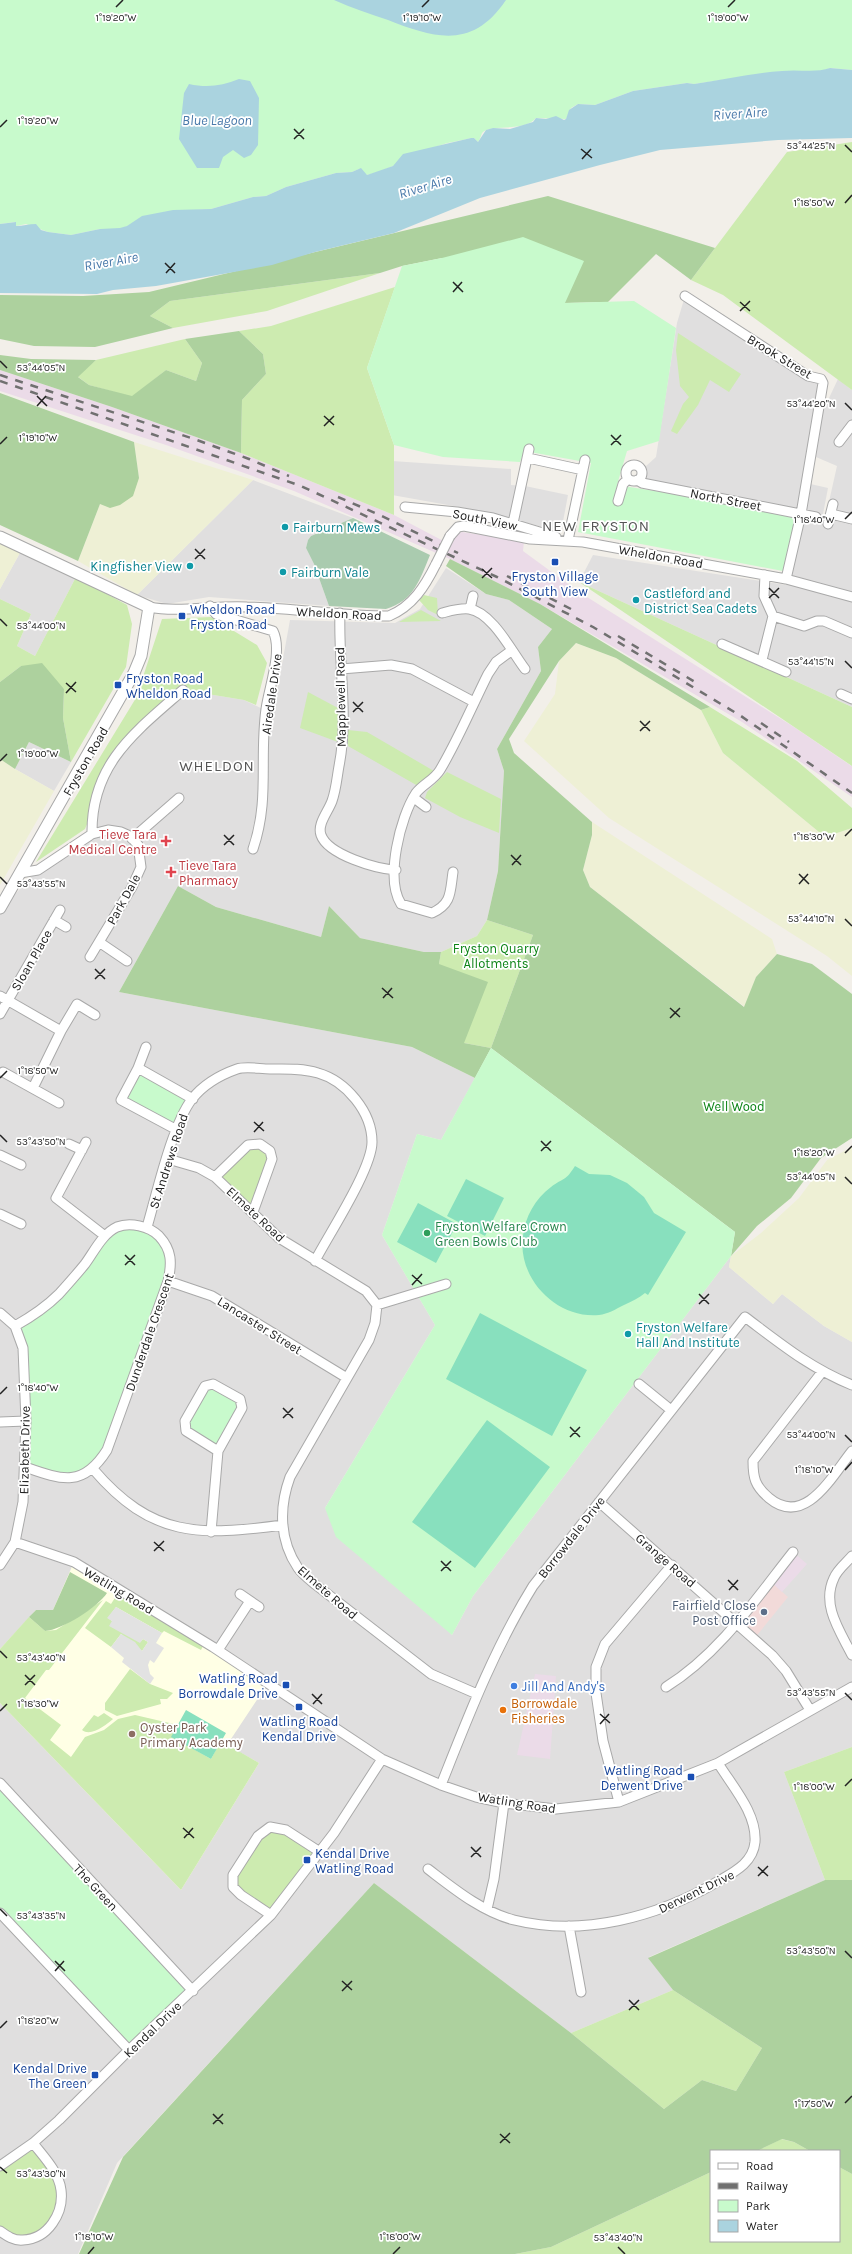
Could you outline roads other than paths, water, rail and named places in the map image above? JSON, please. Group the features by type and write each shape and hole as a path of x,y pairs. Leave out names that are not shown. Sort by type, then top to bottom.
{"street":[{"name":"Brook Street","path":"685,296 808,376 821,379 824,383 800,514"},
{"path":"839,442 850,431"},
{"path":"513,523 528,453 583,470"},
{"path":"566,540 585,460"},
{"path":"618,501 623,484 628,479 626,474 627,469 634,465 638,467 641,472 641,476 637,480"},
{"name":"North Street","path":"628,479 816,517"},
{"path":"828,524 833,504"},
{"name":"South View","path":"405,506 457,512 513,523 566,540"},
{"path":"786,579 800,514"},
{"path":"831,514 852,519"},
{"name":"Wheldon Road","path":"0,537 150,607 169,609 210,606 248,607 389,616 399,612 411,602 426,585 450,536 458,527 464,526 530,539 566,540 765,575 786,579 852,597"},
{"path":"762,660 773,616 764,596 765,575"},
{"path":"470,609 473,596"},
{"name":"Airedale Drive","path":"210,606 216,614 273,631 278,645 266,710 262,816 253,849"},
{"name":"Fryston Road","path":"0,908 134,674 141,656 150,607"},
{"path":"442,613 470,609 483,614 494,625 525,669"},
{"name":"Mapplewell Road","path":"340,613 339,641 341,669 342,749 332,801 320,826 320,834 323,840 332,848 367,866 396,870"},
{"path":"773,616 804,626 817,621 824,621 852,633"},
{"path":"722,644 762,660 786,672"},
{"path":"453,872 448,899 443,908 432,913 401,904 396,896 396,847 401,826 417,792 440,770 496,662 511,651"},
{"path":"341,669 391,665 412,669 474,702"},
{"name":"Fryston Road","path":"92,834 92,812 97,792 113,759 131,736 183,690"},
{"path":"841,694 852,699"},
{"path":"20,873 38,870 92,834 108,830 121,832 132,840 179,798"},
{"path":"414,798 426,807"},
{"name":"Park Dale","path":"90,957 132,887 141,867 138,845 132,840"},
{"name":"Sloan Place","path":"0,1014 4,998 60,910"},
{"name":"Sloan Place","path":"54,920 66,926"},
{"path":"98,942 127,961"},
{"name":"Sloan Place","path":"4,998 61,1032"},
{"path":"33,1088 77,1004 95,1016"},
{"path":"146,1047 138,1068 121,1100 177,1130"},
{"path":"138,1068 192,1099"},
{"name":"St Andrews Road","path":"147,1227 177,1130 184,1112 192,1099 218,1077 238,1069 296,1070 318,1073 338,1083 356,1099 368,1120 372,1142 369,1162 315,1261"},
{"path":"3,1072 59,1103"},
{"path":"69,1144 84,1146 56,1198 105,1236"},
{"path":"215,1177 248,1145 260,1144 270,1151 272,1159 253,1212"},
{"path":"0,1155 21,1165"},
{"name":"Elmete Road","path":"168,1159 199,1168 215,1177 279,1238 366,1291 377,1305 375,1323 369,1340 290,1477 285,1491 282,1509 284,1539 298,1569 316,1585 431,1674 478,1694"},
{"path":"0,1214 21,1224"},
{"path":"15,1326 36,1313 59,1294 84,1265 105,1236 117,1227 132,1225 147,1227"},
{"name":"Dunderdale Crescent","path":"25,1467 57,1479 72,1478 92,1469 107,1450 168,1281 172,1264 170,1254 165,1243 147,1227"},
{"name":"Lancaster Street","path":"168,1281 212,1296 347,1378"},
{"path":"377,1305 446,1284"},
{"name":"Elizabeth Drive","path":"0,1313 15,1326 23,1348 26,1421 23,1502 15,1542 0,1565"},
{"name":"Borrowdale Drive","path":"441,1785 478,1694 512,1620 532,1586 745,1316 796,1357 822,1372"},
{"path":"852,1385 822,1372 753,1461 753,1478 758,1488 770,1499 780,1506 794,1508 807,1504 818,1494 852,1451"},
{"path":"211,1532 218,1451 242,1408 240,1399 214,1384 204,1386 185,1421 186,1431 218,1451"},
{"path":"639,1384 671,1410"},
{"path":"0,1422 26,1421"},
{"path":"92,1469 129,1505 147,1517 166,1525 211,1532 283,1525"},
{"name":"Grange Road","path":"599,1502 737,1622 786,1671 810,1710"},
{"name":"Watling Road","path":"15,1542 74,1562 218,1650 382,1759 441,1785 476,1797 504,1802 556,1809 620,1802 718,1763 852,1687"},
{"path":"666,1687 700,1663 737,1622 793,1552"},
{"path":"852,1556 834,1577 829,1592 832,1617 852,1655"},
{"path":"620,1802 603,1740 596,1693 596,1667 605,1644 672,1565"},
{"path":"240,1594 259,1607"},
{"path":"218,1650 250,1601"},
{"name":"Kendal Drive","path":"0,2166 33,2143 60,2120 129,2050 271,1915 320,1852 382,1759"},
{"name":"Derwent Drive","path":"428,1869 454,1889 487,1909 513,1920 569,1926 622,1920 658,1911 701,1891 740,1868 749,1858 755,1842 750,1816 718,1763"},
{"name":"The Green","path":"0,1782 192,1990"},
{"path":"487,1909 494,1878 504,1802"},
{"path":"271,1915 241,1895 234,1887 233,1875 258,1836 270,1827 286,1830 320,1852"},
{"path":"0,1914 129,2050"},
{"path":"569,1926 581,1992"},
{"path":"0,2231 11,2238 22,2240 33,2238 47,2229 58,2216 61,2189 56,2174 33,2143"}],"water":[{"path":"334,0 506,0 493,16 480,26 467,33 453,36 422,32 405,27"},
{"name":"River Aire","path":"830,68 852,70 852,138 778,140 660,150 480,198 394,233 315,252 272,265 156,286 113,290 97,294 0,293 0,224 16,222 16,226 36,224 41,230 71,235 100,229 120,228 127,226 142,216 173,210 211,209 253,197 266,196 286,187 336,173 352,172 361,168 367,175 393,166 403,154 471,138 474,138 478,142 486,130 493,128 510,129 533,122 536,118 546,119 556,116 564,120 566,119 569,110 578,104 595,105 633,91 687,83 694,84 771,72 819,70"},
{"name":"Blue Lagoon","path":"239,79 250,81 259,98 258,145 251,155 244,158 233,150 223,157 219,168 197,168 179,139 184,93 189,84 214,86"}],"railway":[{"path":"0,375 194,439 249,459 289,476"},
{"path":"0,381 301,486 497,577 593,627 741,716 852,793"},
{"path":"338,497 382,516 458,553"},
{"path":"507,576 571,609"},
{"path":"618,636 700,685"},
{"path":"761,723 789,742"}],"place":[{"name":"Fairburn Mews","path":"285,527"},
{"name":"Fryston Village South View","path":"555,562"},
{"name":"Kingfisher View","path":"190,566"},
{"name":"Fairburn Vale","path":"283,572"},
{"name":"Castleford and District Sea Cadets","path":"636,600"},
{"name":"Wheldon Road Fryston Road","path":"182,616"},
{"name":"Fryston Road Wheldon Road","path":"118,685"},
{"name":"Tieve Tara Medical Centre","path":"166,841"},
{"name":"Tieve Tara Pharmacy","path":"171,872"},
{"name":"Fryston Welfare Crown Green Bowls Club","path":"427,1233"},
{"name":"Fryston Welfare Hall And Institute","path":"628,1334"},
{"name":"Fairfield Close Post Office","path":"764,1612"},
{"name":"Watling Road Borrowdale Drive","path":"286,1685"},
{"name":"Jill And Andy's","path":"514,1686"},
{"name":"Watling Road Kendal Drive","path":"299,1707"},
{"name":"Borrowdale Fisheries","path":"503,1710"},
{"name":"Oyster Park Primary Academy","path":"132,1734"},
{"name":"Watling Road Derwent Drive","path":"691,1777"},
{"name":"Kendal Drive Watling Road","path":"307,1860"},
{"name":"Kendal Drive The Green","path":"95,2075"}],"district":[{"name":"NEW FRYSTON","path":"596,526"},
{"name":"WHELDON","path":"217,766"}],"park label":[{"name":"Fryston Quarry Allotments","path":"496,956"},
{"name":"Well Wood","path":"734,1106"}]}
